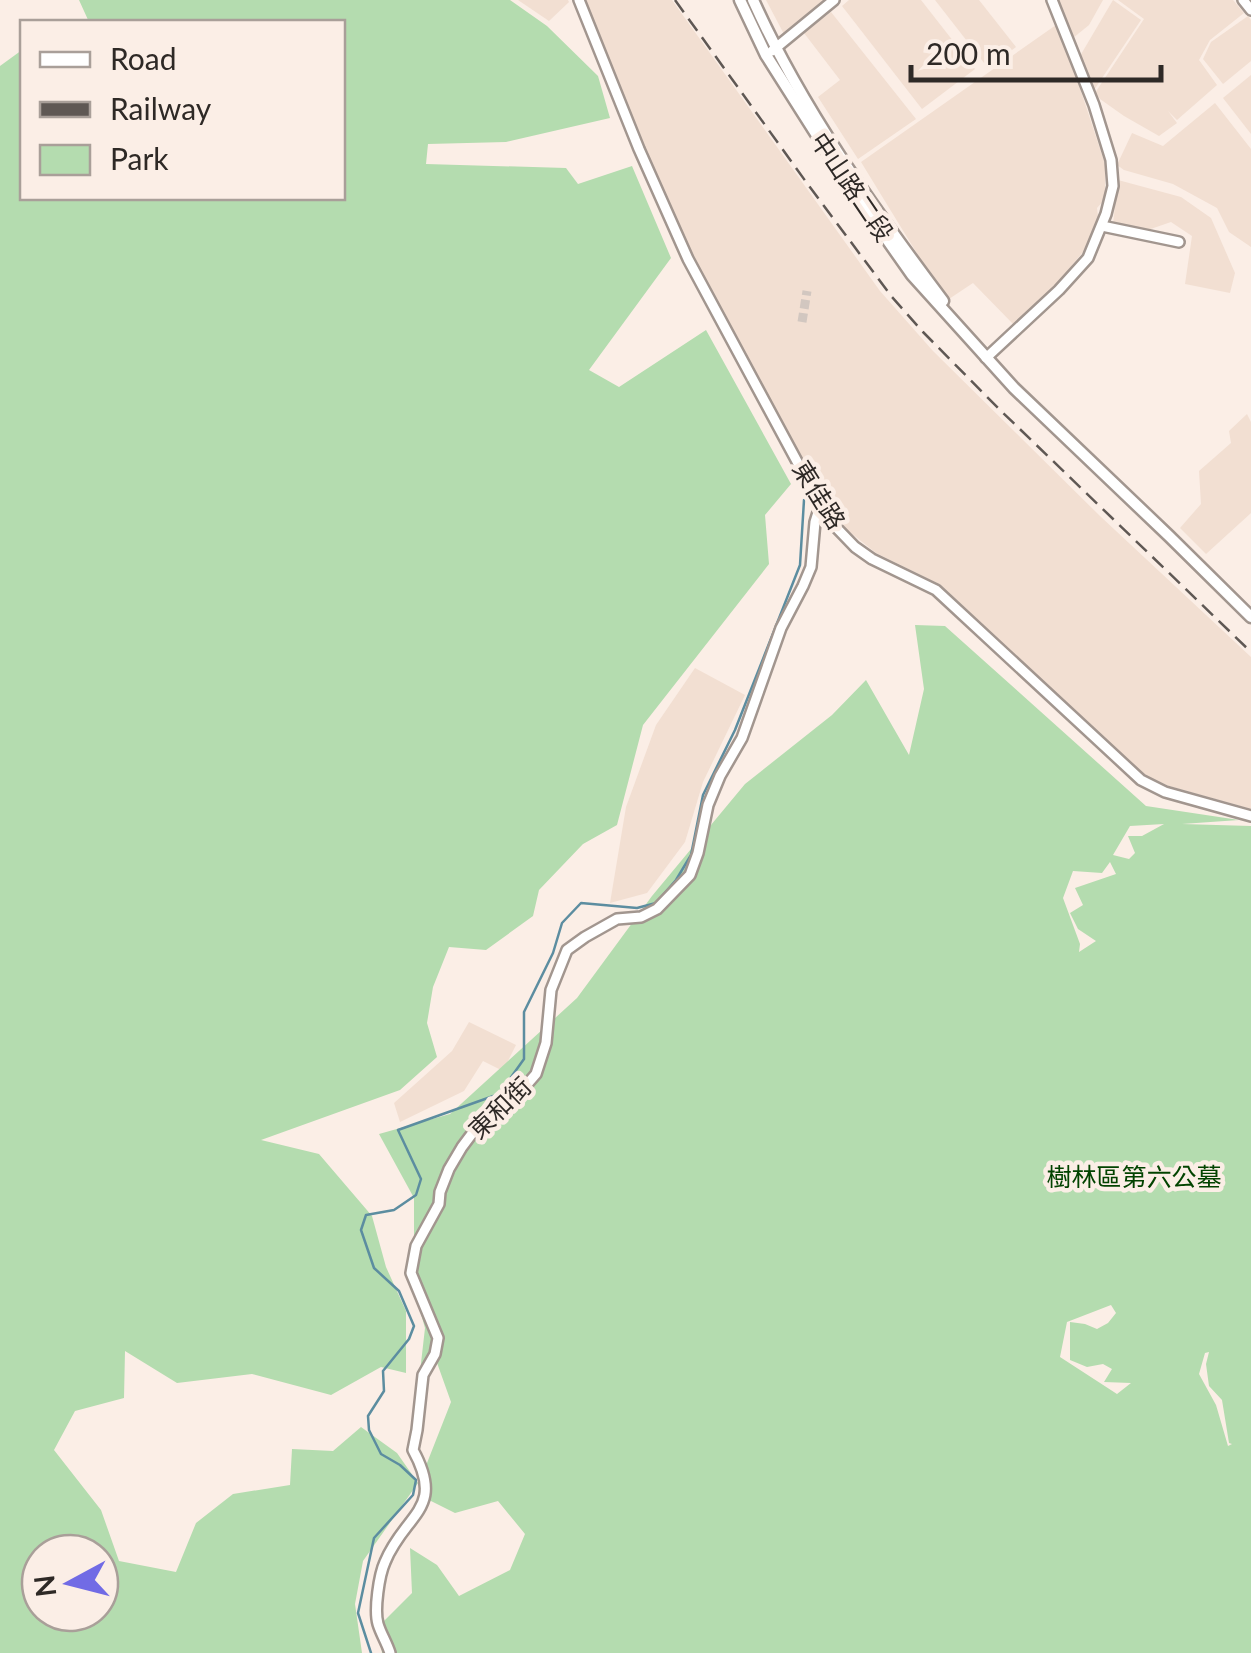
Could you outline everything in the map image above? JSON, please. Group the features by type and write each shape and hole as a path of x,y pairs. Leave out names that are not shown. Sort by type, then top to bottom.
{"main road":[{"name":"中山路二段","path":"740,0 770,52 869,198 986,358 1251,618"},
{"name":"中山路二段","path":"753,0 770,52"}],"street":[{"name":"東佳路","path":"579,0 688,260 828,519 854,547 872,559 936,590 1141,780 1165,792 1251,816"},
{"path":"770,52 834,0"},
{"path":"986,358 1088,258 1102,226 1112,186 1110,160 1094,105 1052,0"},
{"path":"1242,0 1251,10"},
{"path":"1102,226 1180,242"},
{"name":"東和街","path":"390,1653 378,1622 380,1580 384,1563 426,1493 424,1470 413,1450 423,1374 435,1354 438,1338 411,1273 416,1246 439,1204 449,1169 462,1146 536,1074 546,1043 551,990 567,950 616,920 641,917 658,908 690,875 708,805 742,738 781,628 811,567 820,506"}],"shaded area":[{"path":"518,0 568,0 569,2 549,21"},
{"path":"584,0 672,0 880,291 933,351 1100,516 1251,657 1251,809 1144,775 941,585 876,553 831,513 696,262"},
{"path":"766,0 826,0 785,36"},
{"path":"849,0 921,0 975,69 922,109 842,6"},
{"path":"935,0 979,0 1016,47 988,68"},
{"path":"1058,0 1103,0 1089,25 1073,38"},
{"path":"1113,0 1141,20 1094,90 1080,56"},
{"path":"1118,0 1233,0 1244,13 1210,40 1199,60 1217,85 1177,120 1168,111 1177,123 1159,136 1095,93 1144,19"},
{"path":"831,12 916,119 858,159 818,97 840,80 804,33"},
{"path":"1248,16 1251,61 1223,84 1203,59 1211,42"},
{"path":"1056,25 1105,164 1105,199 1097,208 1098,217 1087,247 1014,325 973,283 949,299 861,162"},
{"path":"1251,75 1251,134 1223,98"},
{"path":"1215,103 1251,149 1251,247 1229,232 1217,208 1173,184 1117,165 1132,133 1163,146"},
{"path":"1118,180 1181,197 1211,218 1235,273 1230,293 1185,284 1192,236 1171,222 1142,232 1113,224"},
{"path":"1247,414 1251,422 1251,513 1206,554 1180,528 1201,504 1199,471 1231,443 1229,431"},
{"path":"695,668 745,695 703,782 685,842 647,893 610,903 626,807 656,725"},
{"path":"469,1022 516,1045 503,1071 483,1061 464,1091 400,1122 394,1103 452,1051"}],"green space":[{"path":"79,0 510,0 547,26 598,76 610,118 506,142 428,144 426,164 566,168 578,184 632,166 671,258 589,370 619,387 706,330 791,484 765,515 769,564 643,725 617,825 583,844 539,890 533,916 486,950 449,947 433,987 427,1023 437,1057 400,1090 261,1140 319,1154 372,1216 386,1267 406,1311 406,1373 381,1367 331,1395 252,1374 177,1383 125,1351 124,1398 75,1411 54,1450 101,1510 109,1533 20,1533 20,1633 120,1633 120,1561 176,1572 196,1523 233,1494 290,1485 292,1449 333,1451 361,1427 397,1453 418,1483 363,1561 355,1604 362,1653 0,1653 0,66 20,51 20,200 345,200 345,20 88,20"},
{"name":"樹林區第六公墓","path":"915,625 945,626 1146,806 1239,820 1182,824 1251,826 1251,1653 382,1653 379,1626 412,1593 410,1548 437,1565 459,1596 510,1570 525,1534 498,1501 455,1513 427,1499 427,1463 451,1402 436,1360 420,1372 425,1328 410,1275 414,1198 379,1134 450,1114 577,998 652,896 745,784 832,715 866,680 909,755 924,689","holes":["1164,824 1142,836 1128,836 1135,853 1129,859 1113,855 1130,826","1110,862 1116,874 1075,888 1083,905 1070,913 1078,929 1096,941 1079,952 1080,944 1063,898 1073,871 1102,873","1111,1305 1116,1313 1097,1329 1070,1322 1070,1360 1087,1367 1103,1364 1112,1369 1104,1382 1131,1383 1117,1394 1060,1357 1067,1322","1209,1352 1209,1386 1222,1400 1232,1444 1228,1446 1216,1405 1199,1374 1205,1353"]}],"waterway":[{"path":"371,1653 358,1613 374,1538 413,1495 416,1480 381,1454 369,1430 368,1416 384,1391 383,1371 409,1339 414,1326 399,1291 374,1268 361,1230 366,1215 394,1210 416,1195 421,1179 398,1130 499,1094 524,1059 524,1012 553,953 562,923 581,903 637,908 656,903 676,880 691,855 703,795 735,730 800,565 804,500"}],"tunnel":[{"path":"802,322 807,291"}],"railway":[{"path":"675,0 892,297 998,408 1251,652"}]}
